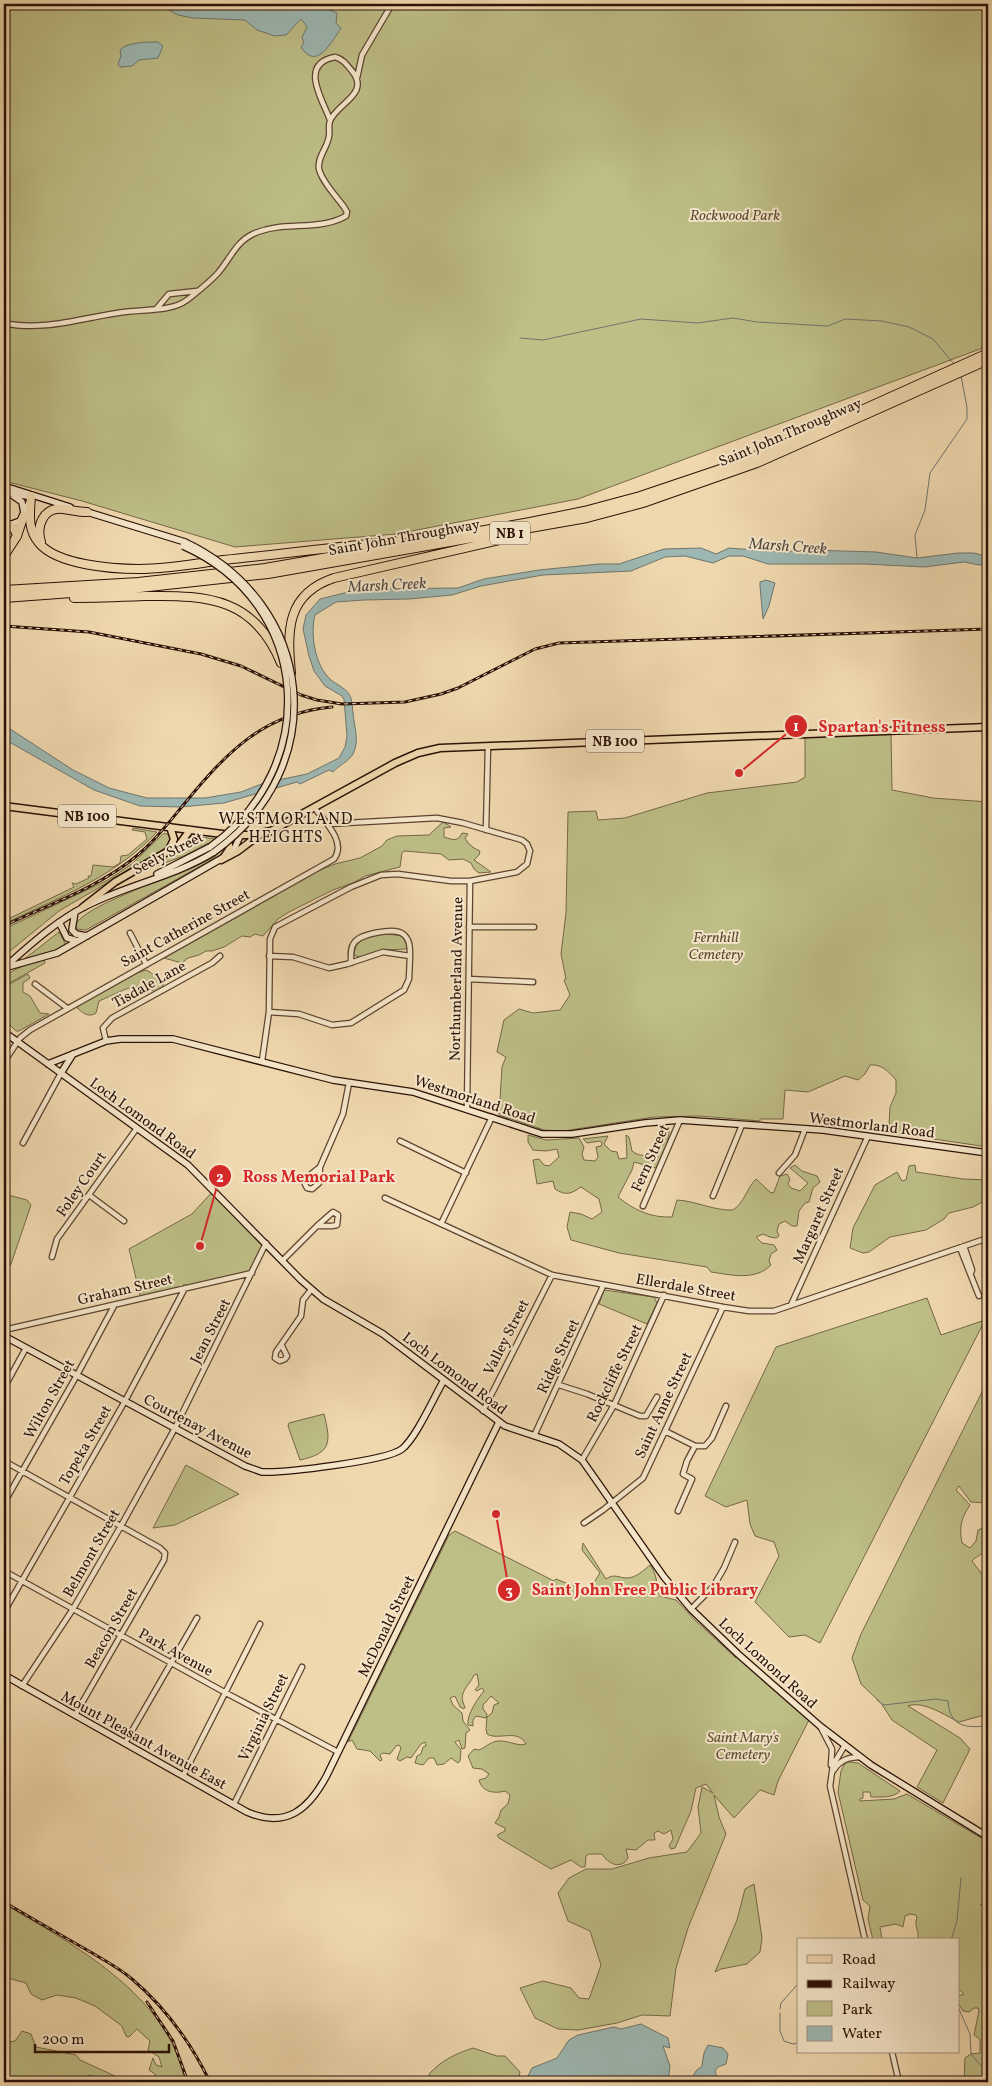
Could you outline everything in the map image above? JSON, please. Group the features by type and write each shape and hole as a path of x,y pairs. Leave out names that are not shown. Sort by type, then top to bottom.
{"highway":[{"name":"Saint John Throughway","path":"4,590 138,582 220,574 530,522 584,510 689,481 806,435 988,353"},
{"name":"Saint John Throughway","path":"4,598 114,591 235,578 346,561 587,518 642,503 757,463 988,360"},
{"path":"31,496 30,525 33,535 46,550 58,557 76,562 123,569 141,569 442,537"},
{"path":"46,550 39,534 39,526 46,514 62,509 87,512"},
{"path":"4,556 17,536 24,516"},
{"path":"288,674 289,630 294,613 309,592 316,586 334,578 533,533 587,518"},
{"path":"6,525 15,530 17,536"},
{"path":"4,598 174,596 219,601 245,615 264,633 288,674"}],"main road":[{"name":"NB 100","path":"4,806 240,836 271,831 395,762 418,753 447,747 988,727"},
{"path":"164,854 174,842 170,827"},
{"path":"83,907 115,882 179,845 190,830"},
{"path":"219,833 228,842 230,848 221,860"},
{"path":"221,860 238,851 262,833"}],"street":[{"path":"330,120 353,94 358,84 357,78 362,55 392,4"},
{"path":"4,323 27,325 62,322 157,308 164,309 182,304 217,275 240,243 254,234 277,227 322,224 346,216 347,212 323,178 319,168 320,159 329,138 330,120 315,84 317,70 327,60 337,58 344,62 357,78"},
{"path":"157,308 169,294 197,291"},
{"name":"Seely Street","path":"4,486 31,496 155,533 184,544 220,567 236,580 253,599 272,629 288,674 288,720 279,758 258,800 239,824 192,865 127,888 74,912 59,922 4,968"},
{"name":"Seely Street","path":"4,493 31,496"},
{"path":"12,495 22,502 24,516"},
{"path":"6,525 20,521 24,516 31,496"},
{"path":"486,830 488,746"},
{"path":"262,1061 269,1012 270,935 275,927 371,878 392,874 441,881 470,881 513,874 524,868 527,863 529,846 524,841 486,830 437,818 328,824 314,808"},
{"name":"Saint Catherine Street","path":"4,1062 26,1033 67,1008 334,859 339,850 328,824"},
{"path":"4,968 40,959 87,936 221,860 236,848 240,836"},
{"name":"Northumberland Avenue","path":"467,1108 470,881"},
{"path":"74,912 72,930 76,934 87,936"},
{"path":"59,922 67,938 78,941"},
{"path":"470,927 534,927"},
{"path":"269,1012 302,1015 332,1025 351,1023 404,990 410,979 409,943 400,932 368,934 357,939 352,947 351,963"},
{"path":"130,933 146,964"},
{"path":"269,956 291,957 328,968 351,963 383,952 410,956"},
{"name":"Tisdale Lane","path":"106,1041 103,1028 114,1017 212,963 220,956"},
{"path":"469,979 533,982"},
{"path":"35,984 67,1008"},
{"name":"Loch Lomond Road","path":"4,1032 196,1172 311,1290 326,1301 383,1334 499,1422 512,1429 559,1444 582,1460 664,1577 691,1609 738,1654 820,1726 861,1757 908,1789 988,1837"},
{"name":"Westmorland Road","path":"48,1064 106,1041 120,1039 173,1039 329,1080 400,1089 467,1108 542,1134 572,1134 645,1122 680,1120 805,1129 988,1153"},
{"path":"23,1143 60,1073 74,1053"},
{"path":"66,1063 66,1070 74,1083"},
{"path":"320,1168 306,1178 304,1182 307,1188 312,1189 318,1183 320,1168 343,1114 349,1083"},
{"path":"441,1224 492,1117"},
{"name":"Fern Street","path":"643,1206 680,1120"},
{"path":"713,1196 742,1125"},
{"name":"Foley Court","path":"52,1257 57,1239 136,1128"},
{"path":"780,1173 796,1155 805,1129"},
{"name":"Margaret Street","path":"791,1305 868,1136"},
{"path":"400,1141 466,1173"},
{"path":"89,1195 124,1221"},
{"name":"Ellerdale Street","path":"385,1198 552,1275 603,1286 749,1311 774,1311 988,1238"},
{"path":"283,1260 317,1226 333,1212 338,1215 338,1223 335,1226 317,1226"},
{"name":"Jean Street","path":"175,1428 266,1243"},
{"path":"962,1247 968,1272 971,1273 979,1296"},
{"name":"Graham Street","path":"4,1330 252,1273"},
{"name":"Valley Street","path":"483,1411 552,1275"},
{"name":"Ridge Street","path":"534,1436 603,1286"},
{"name":"Topeka Street","path":"4,1612 125,1401 185,1288"},
{"path":"282,1346 301,1316 303,1300 311,1290"},
{"name":"Rockcliffe Street","path":"582,1460 614,1405 664,1295"},
{"name":"Wilton Street","path":"4,1503 77,1376 114,1306"},
{"name":"Saint Anne Street","path":"584,1523 644,1478 723,1307"},
{"name":"Courtenay Avenue","path":"4,1336 245,1466 262,1472 377,1459 392,1455 406,1446 444,1380"},
{"path":"4,1388 26,1348"},
{"path":"559,1385 640,1416 646,1416 657,1397"},
{"path":"665,1431 695,1446 706,1446 712,1438 726,1406"},
{"name":"McDonald Street","path":"275,1818 296,1813 313,1800 327,1776 499,1422"},
{"name":"Belmont Street","path":"22,1686 73,1609 175,1428"},
{"path":"678,1511 692,1479 683,1474 687,1460 695,1446"},
{"path":"4,1461 121,1526"},
{"name":"Beacon Street","path":"75,1715 164,1560 165,1553 160,1548 121,1526"},
{"path":"691,1609 713,1587 724,1568 735,1542"},
{"name":"Park Avenue","path":"4,1571 226,1694 338,1752"},
{"path":"125,1743 197,1618"},
{"path":"183,1776 260,1624"},
{"name":"Virginia Street","path":"234,1804 302,1668"},
{"name":"Mount Pleasant Avenue East","path":"4,1675 234,1804 262,1818 275,1818"},
{"path":"820,1726 832,1749 832,1798 865,1938"},
{"path":"831,1774 837,1756 845,1745"},
{"path":"831,1774 842,1761 852,1757 861,1757"},
{"path":"892,2054 899,2082"}],"green space":[{"name":"Rockwood Park","path":"4,4 988,4 988,346 578,499 396,534 235,547 82,501 4,481"},
{"name":"Fernhill Cemetery","path":"891,731 892,790 933,798 988,802 988,1147 886,1132 889,1126 890,1107 896,1093 896,1080 884,1069 874,1065 870,1065 865,1074 858,1080 845,1076 808,1092 785,1090 783,1119 760,1119 760,1121 700,1116 654,1117 563,1131 544,1130 499,1115 502,1067 506,1057 497,1052 504,1020 519,1009 533,1013 560,1010 570,995 564,980 566,979 561,954 566,913 568,812 596,811 598,820 625,818 707,793 797,782 805,777 805,735"},
{"path":"443,822 451,827 444,828 444,837 455,839 459,838 462,833 468,834 465,838 468,843 480,851 474,860 491,872 479,873 471,863 463,859 449,860 441,854 404,851 400,867 365,876 289,912 278,919 263,936 255,934 250,937 242,936 224,947 206,951 188,958 182,963 164,958 318,871 335,864 360,858 382,846 387,840 397,836 429,835"},
{"path":"133,828 157,832 141,848 123,862 104,874 4,924 4,921 74,887 72,883 76,884 89,878 88,876 91,876 93,865 113,867 120,863 121,856 128,855 147,839 145,832 132,830"},
{"path":"164,833 171,836 171,841 163,850 59,911 4,956 4,929 108,880 133,863"},
{"path":"194,836 225,841 227,847 222,854 86,930 77,929 76,924 84,916 118,897 216,856 208,843 186,855 136,874 136,872 188,837"},
{"path":"59,932 66,945 45,955 23,960"},
{"path":"388,934 402,936 407,945 406,949 384,950 359,957 354,955 355,949 361,941 371,936"},
{"path":"44,960 45,963 4,986 4,977 13,971"},
{"path":"146,970 163,983 163,986 157,992 143,986 136,986 99,1001 96,1013 91,1015 77,1008 79,1005 137,973"},
{"path":"28,974 30,978 23,983 23,992 30,996 40,1013 49,1014 16,1031 4,1019 4,987"},
{"path":"667,1126 670,1127 667,1144 656,1168 634,1162 632,1170 618,1197 630,1206 650,1215 672,1217 677,1200 733,1210 756,1179 771,1193 774,1192 780,1176 787,1174 790,1179 788,1184 791,1188 800,1191 808,1183 790,1168 795,1165 802,1171 817,1176 820,1182 813,1188 809,1202 805,1203 799,1211 797,1226 792,1226 785,1221 779,1224 777,1231 779,1236 776,1238 763,1234 756,1237 762,1243 774,1245 777,1250 771,1254 769,1261 771,1265 765,1270 743,1276 711,1272 707,1267 619,1253 571,1240 567,1227 570,1212 592,1219 602,1212 599,1199 581,1187 571,1193 562,1193 555,1189 553,1181 537,1184 533,1160 539,1159 544,1165 549,1166 559,1157 557,1149 546,1151 533,1150 528,1142 528,1135 546,1140 579,1138 584,1147 582,1154 584,1160 595,1161 598,1157 596,1147 601,1146 602,1143 600,1141 587,1143 583,1139 608,1136 604,1144 611,1151 617,1152 619,1159 627,1158 626,1135 629,1137 632,1151 636,1154 645,1155 653,1153 664,1143"},
{"path":"915,1165 916,1172 963,1179 988,1180 988,1199 973,1207 949,1213 944,1219 926,1230 890,1237 869,1252 863,1253 850,1248 853,1228 875,1185 897,1172 902,1181 906,1180 909,1166"},
{"path":"214,1190 266,1243 252,1273 141,1299 129,1249 192,1214"},
{"path":"4,1194 27,1200 31,1205 11,1264 4,1272"},
{"path":"604,1290 654,1297 657,1303 647,1324 599,1304"},
{"path":"927,1298 941,1335 985,1320 820,1643 805,1635 789,1637 755,1602 779,1556 774,1542 755,1536 750,1524 747,1500 726,1507 705,1496 776,1347"},
{"path":"988,1380 988,1503 971,1502 959,1486 956,1490 970,1505 962,1523 962,1543 970,1548 976,1541 978,1530 983,1528 987,1548 972,1561 982,1574 988,1577 988,1714 959,1722 927,1707 920,1705 908,1706 960,1738 970,1749 943,1803 917,1787 937,1750 892,1720 881,1703 861,1684 852,1658 861,1634"},
{"path":"324,1414 328,1432 327,1445 318,1454 300,1460 288,1426 289,1423"},
{"path":"186,1465 239,1494 175,1525 153,1528"},
{"name":"Saint Mary's Cemetery","path":"455,1531 554,1581 556,1579 588,1592 600,1573 582,1550 583,1543 606,1579 614,1576 634,1577 650,1565 655,1574 660,1596 676,1600 736,1658 738,1654 810,1718 778,1781 774,1795 760,1790 734,1818 714,1795 719,1817 726,1834 688,1928 676,1968 670,2016 642,2015 617,2023 578,2030 558,2029 535,2018 520,1988 543,1981 571,1988 579,1998 589,1999 601,1965 590,1931 568,1921 558,1893 569,1878 586,1869 612,1869 649,1858 687,1852 701,1833 698,1807 702,1787 713,1793 706,1784 696,1788 691,1811 675,1848 671,1849 669,1846 673,1839 671,1830 664,1834 658,1831 654,1833 655,1840 648,1840 636,1850 626,1849 628,1858 622,1864 611,1863 602,1854 589,1854 586,1856 585,1867 581,1867 571,1860 551,1869 497,1835 505,1831 505,1828 495,1823 501,1810 508,1804 510,1795 505,1791 493,1792 486,1790 479,1780 486,1778 489,1774 482,1769 473,1768 468,1756 474,1749 479,1750 490,1743 502,1741 520,1745 526,1744 518,1737 492,1736 487,1734 487,1717 492,1713 494,1705 499,1703 491,1696 483,1705 483,1709 487,1714 486,1718 476,1716 473,1720 473,1726 468,1725 471,1712 484,1691 482,1688 477,1691 475,1690 479,1685 477,1674 474,1675 463,1693 464,1709 460,1707 455,1696 450,1698 453,1705 462,1713 463,1721 470,1730 466,1733 465,1748 462,1749 459,1740 455,1742 461,1750 458,1763 451,1758 444,1764 437,1765 434,1758 429,1758 423,1765 415,1763 417,1756 421,1754 423,1747 426,1746 425,1742 421,1744 411,1758 407,1757 400,1761 397,1759 401,1748 399,1745 390,1754 383,1753 380,1755 382,1760 380,1761 370,1751 357,1749 352,1740 348,1742 449,1535"},
{"path":"848,1762 858,1763 900,1791 894,1795 883,1797 871,1797 870,1792 863,1792 863,1798 860,1801 894,1799 907,1794 988,1842 988,1903 986,1900 980,1905 988,1904 988,2018 983,2024 988,2031 988,2047 985,2049 988,2052 988,2082 964,2082 965,2058 971,2054 980,2053 980,2039 974,2035 978,2008 974,2008 969,2012 963,2011 960,2006 960,1995 964,1994 960,1990 960,1938 918,1938 917,1918 916,1915 910,1914 905,1916 903,1927 896,1924 880,1927 882,1938 873,1938 868,1919 870,1906 863,1900 838,1792 841,1771"},
{"path":"754,1884 762,1938 760,1952 747,1964 715,1972 737,1920 745,1889"},
{"path":"4,1904 88,1955 139,1998 160,2023 176,2051 185,2082 166,2082 155,2078 155,2074 149,2070 153,2058 156,2065 162,2067 159,2057 148,2050 150,2041 137,2029 129,2037 126,2036 122,2026 95,2006 76,1998 57,1995 42,2000 31,1994 26,1983 4,1977"},
{"path":"22,2031 31,2034 36,2047 76,2055 80,2060 128,2082 107,2082 90,2075 80,2082 4,2082 4,2038 9,2042 15,2041"},
{"path":"473,2048 497,2056 505,2056 520,2072 518,2082 435,2082 429,2074 449,2058"}],"water":[{"path":"164,4 325,4 327,9 337,13 336,23 341,28 324,52 313,56 307,54 301,47 304,43 302,37 307,27 301,19 286,35 275,36 257,30 245,20 193,18 178,15 165,8"},
{"path":"158,42 163,46 158,58 139,60 132,66 120,67 118,64 121,56 120,50 123,47 138,43"},
{"path":"701,548 716,554 729,548 779,552 811,550 876,552 917,558 974,553 988,557 988,564 979,565 964,562 924,567 864,564 768,564 743,556 729,556 713,563 685,556 665,557 631,571 543,575 481,586 452,595 336,602 315,615 313,632 315,650 321,667 326,674 349,694 351,699 356,739 353,754 333,772 329,770 300,784 297,782 224,803 181,807 140,806 94,790 4,739 4,725 73,770 109,788 147,798 205,798 241,792 264,783 307,774 339,758 345,747 347,736 344,699 325,686 314,671 303,629 306,615 320,599 361,589 458,588 484,579 539,570 619,564 664,549"},
{"path":"766,580 775,583 769,606 763,619 760,582"},
{"path":"641,2024 668,2038 670,2048 663,2046 670,2066 668,2082 525,2082 532,2068 557,2058 569,2040 578,2035 614,2027 621,2029"},
{"path":"708,2045 723,2048 728,2054 726,2064 718,2067 715,2071 718,2082 686,2082 690,2081 696,2071 702,2066 704,2053"}],"waterway":[{"path":"520,338 543,340 641,319 697,323 733,318 757,322 828,326 845,319 882,321 909,327 933,339 954,364"},
{"path":"917,558 915,535 925,510 930,473 967,419 967,407 961,376"},
{"path":"877,1700 884,1705 936,1699 948,1701 949,1710 955,1721 972,1727 988,1726"},
{"path":"952,1938 957,1921 961,1878"},
{"path":"780,2009 781,2003 797,1985"},
{"path":"960,2012 970,2034 971,2054 988,2074"},
{"path":"780,2013 780,2031 784,2041 797,2043"}],"railway":[{"path":"4,626 89,632 201,654 241,666 301,695 342,704 405,702 441,694 458,688 535,649 559,643 988,629"},
{"path":"4,926 88,887 134,858 155,839 216,767 249,738 286,717 332,707"},
{"path":"4,1902 110,1963 132,1979 155,2001 176,2026 210,2082"},
{"path":"147,2002 173,2041 188,2082"}],"place":[{"name":"Spartan's Fitness","path":"739,773"},
{"name":"Ross Memorial Park","path":"200,1246"},
{"name":"Saint John Free Public Library","path":"496,1514"}],"district":[{"name":"WESTMORLAND HEIGHTS","path":"286,827"}],"water label":[{"name":"Marsh Creek","path":"788,545"},
{"name":"Marsh Creek","path":"387,584"}]}
